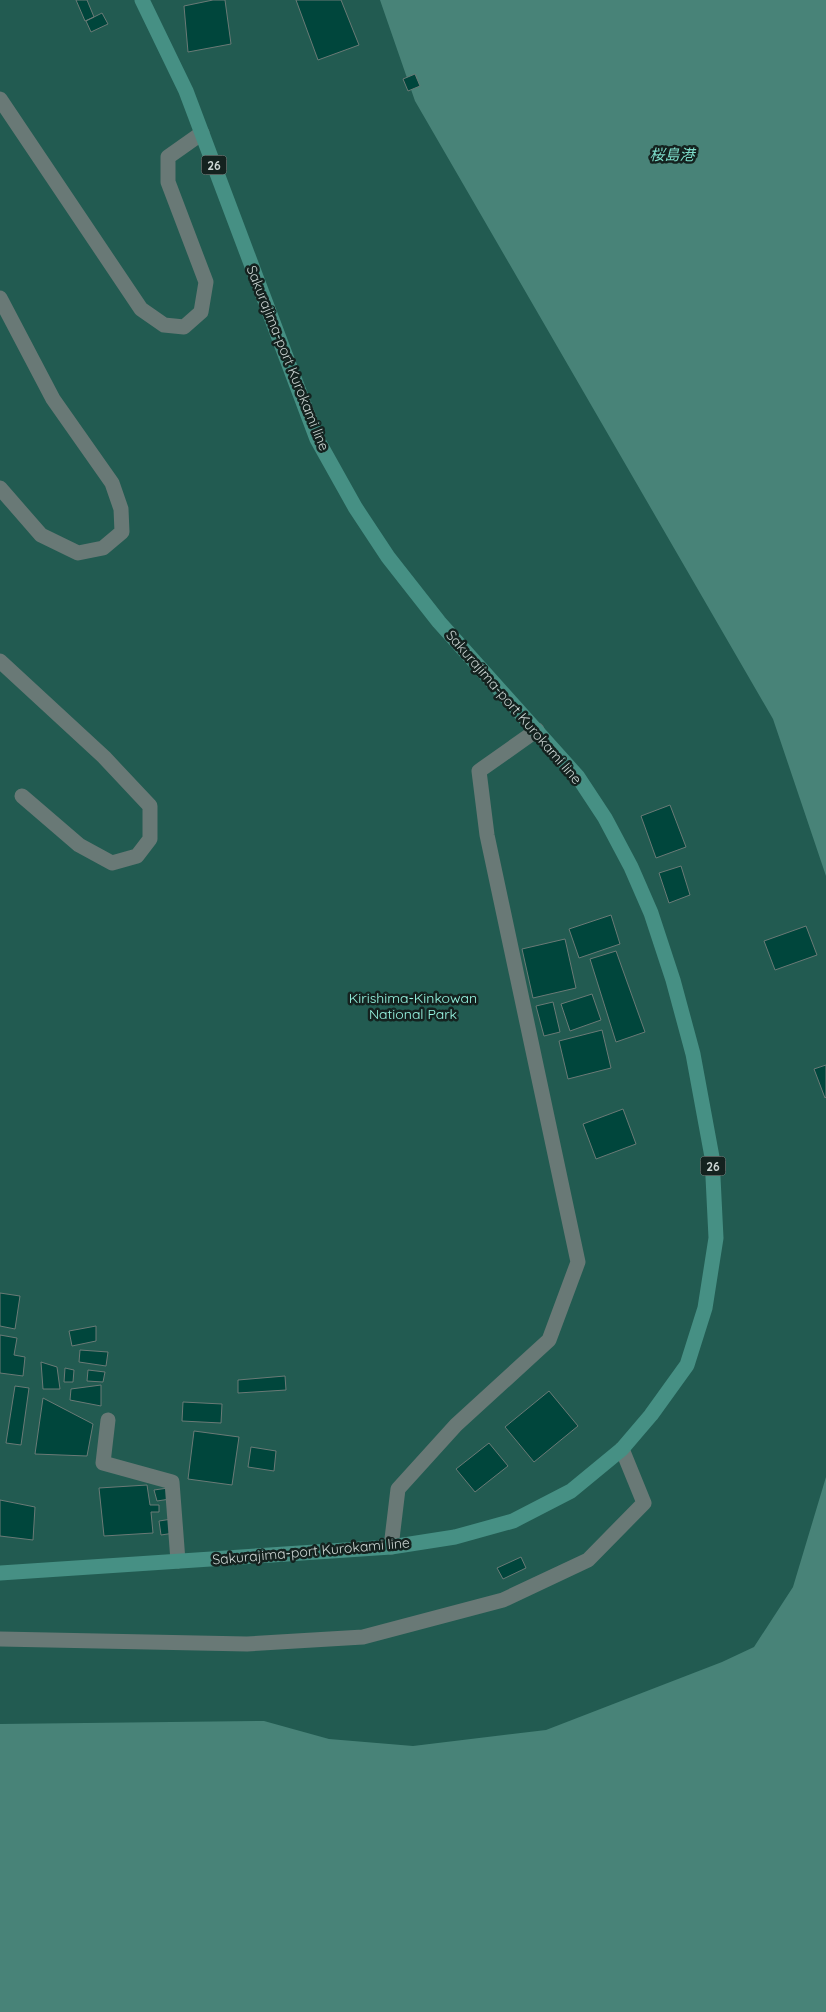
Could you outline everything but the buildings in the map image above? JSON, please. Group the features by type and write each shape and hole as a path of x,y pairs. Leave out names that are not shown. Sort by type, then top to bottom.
{"main road":[{"name":"Sakurajima-port Kurokami line","path":"0,1573 391,1547 455,1537 513,1521 571,1491 622,1449 651,1415 687,1365 703,1316 716,1238 712,1157 693,1054 673,980 650,913 630,867 605,818 578,777 439,622 388,557 317,439 186,91 142,0"}],"street":[{"path":"0,99 141,309 164,324 184,327 201,312 206,282 168,182 168,157 202,133"},
{"path":"0,298 53,399 112,483 122,509 122,532 103,548 78,553 40,535 0,488"},
{"path":"0,661 104,757 150,806 150,839 138,856 112,863 79,845 22,796"},
{"path":"391,1547 398,1489 456,1425 549,1340 578,1262 487,835 479,771 537,730"},
{"path":"108,1420 103,1463 172,1482 178,1561"},
{"path":"0,1640 247,1644 363,1637 502,1600 588,1560 644,1503 622,1449"}],"green space":[{"name":"Kirishima-Kinkowan National Park","path":"0,0 826,0 826,2012 0,2012"}],"water":[{"name":"桜島港","path":"380,0 826,0 826,876 773,719 415,101"},
{"path":"826,1477 826,2012 0,2012 0,1724 264,1721 329,1739 413,1746 546,1730 722,1662 754,1647 793,1587"}]}
